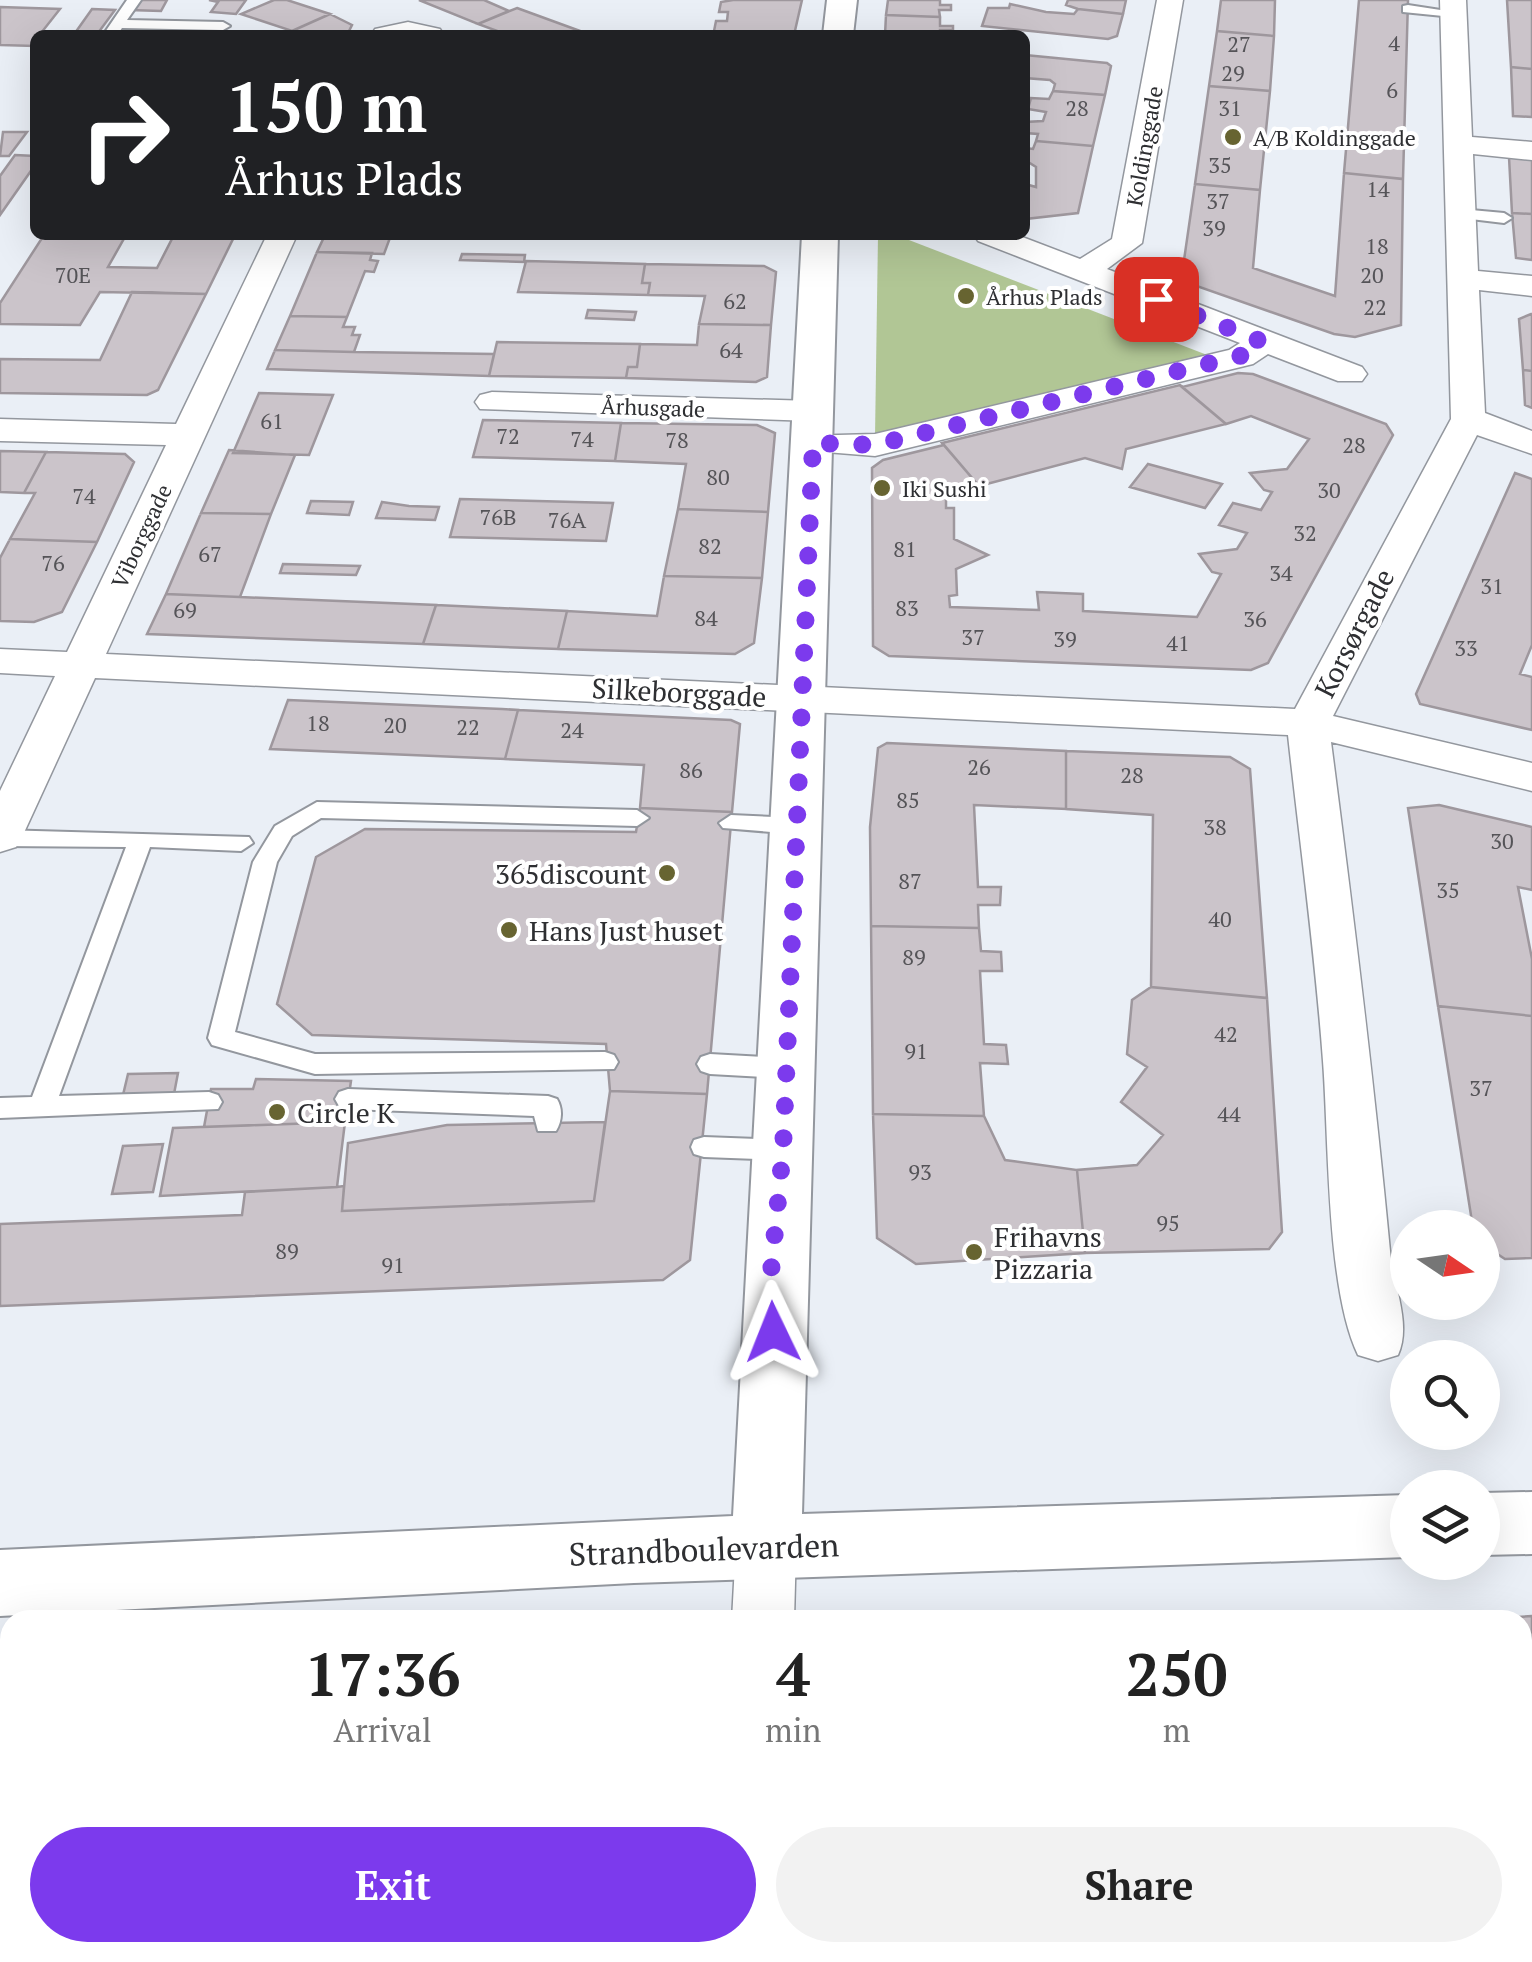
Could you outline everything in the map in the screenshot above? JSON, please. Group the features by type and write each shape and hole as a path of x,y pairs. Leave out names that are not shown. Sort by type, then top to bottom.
{"street":[{"path":"839,30 842,0"},
{"name":"Koldinggade","path":"1084,270 1127,243 1170,0"},
{"path":"1453,6 1468,419 1532,442"},
{"path":"1459,132 1532,126"},
{"path":"1459,132 1532,151"},
{"name":"Viborggade","path":"0,838 280,240"},
{"path":"763,1610 774,1362 771,1272 783,1150 820,240"},
{"path":"1003,240 1350,374"},
{"path":"1462,279 1532,286"},
{"path":"813,427 875,445 1240,356 1263,342"},
{"name":"Århusgade","path":"492,402 813,427"},
{"name":"Korsørgade","path":"1378,1338 1366,1273 1347,1055 1308,724 1468,419"},
{"path":"0,430 187,434"},
{"name":"Silkeborggade","path":"0,661 1308,724 1532,777"},
{"path":"1500,1524 1532,1523"},
{"name":"Strandboulevarden","path":"0,1582 766,1546 1390,1527"}],"lane":[{"path":"114,29 134,0"},
{"path":"1408,9 1453,6"},
{"path":"114,29 223,26"},
{"path":"1460,214 1504,218"},
{"path":"604,1062 315,1064 221,1038 266,862 283,831 317,810 637,818"},
{"path":"731,823 796,826"},
{"path":"0,838 241,842"},
{"path":"42,1106 141,838"},
{"path":"710,1064 785,1068"},
{"path":"348,1100 548,1106 547,1124"},
{"path":"0,1108 209,1102"},
{"path":"704,1147 783,1150"}],"green space":[{"name":"Århus Plads","path":"878,240 909,240 1215,358 875,437"}],"building":[{"path":"137,0 167,0 161,11 130,10"},
{"path":"209,0 246,0 236,14 211,12 218,2"},
{"path":"274,0 287,0 330,14 289,30 241,14"},
{"path":"419,0 484,0 509,11 478,24"},
{"path":"802,0 795,30 714,30 716,21 727,21 728,12 719,12 721,2"},
{"path":"888,0 940,0 940,5 951,5 951,10 939,10 940,17 886,15"},
{"path":"1068,0 1126,0 1123,14 1078,9 1066,5"},
{"path":"1221,0 1275,0 1274,36 1217,31"},
{"path":"1359,0 1408,0 1403,179 1344,173"},
{"path":"1507,0 1532,0 1532,69 1511,67"},
{"path":"1010,4 1046,12 1074,14 1078,9 1123,14 1117,36 1108,39 982,26 988,8 1009,8"},
{"path":"0,7 60,9 43,30 30,30 30,46 0,45"},
{"path":"517,8 577,30 494,30 478,24"},
{"path":"92,9 115,10 100,30 77,30"},
{"path":"330,14 352,25 350,30 294,30"},
{"path":"886,15 940,17 940,26 953,26 953,30 885,30"},
{"path":"1217,31 1274,36 1270,91 1209,86"},
{"path":"1030,55 1111,66 1105,95 1053,91 1055,84 1030,78"},
{"path":"1511,67 1532,69 1532,117 1513,116"},
{"name":"A/B Koldinggade","path":"1209,86 1270,91 1260,190 1195,184"},
{"path":"1053,91 1105,95 1093,146 1036,141 1038,134 1030,133 1030,122 1043,121 1046,112 1030,109 1031,98 1049,99"},
{"path":"3,132 27,132 9,156 0,156"},
{"path":"1036,141 1093,146 1078,213 1030,218 1030,185 1036,187 1036,167 1030,163 1030,149"},
{"path":"15,155 30,156 30,172 0,215 0,176"},
{"path":"1509,157 1532,159 1532,214 1512,213"},
{"path":"1344,173 1403,179 1401,325 1355,337 1334,334 1188,283 1182,274 1195,184 1260,190 1253,268 1335,296"},
{"path":"1512,213 1532,214 1532,260 1516,258"},
{"path":"41,240 123,240 108,267 157,268 171,240 233,240 206,294 100,292 80,325 0,324 0,303"},
{"path":"323,240 389,240 384,254 317,252"},
{"path":"317,252 372,253 370,260 378,261 374,272 365,271 347,317 290,316"},
{"path":"462,254 525,255 524,262 460,260"},
{"path":"526,261 645,264 642,283 650,283 648,295 518,292"},
{"path":"645,264 764,266 776,272 771,325 699,324 705,296 648,295 650,283 642,283"},
{"path":"132,292 206,294 158,390 147,395 0,393 0,359 100,360"},
{"path":"588,310 636,312 634,320 586,318"},
{"path":"1532,314 1532,371 1523,370 1519,319"},
{"path":"290,316 347,317 343,327 355,327 352,335 360,335 354,352 275,350"},
{"path":"699,324 771,325 767,377 756,382 626,378 628,367 637,367 640,344 697,345"},
{"path":"497,342 640,344 637,367 628,367 626,378 489,376"},
{"path":"275,350 494,354 489,376 267,369"},
{"path":"1523,370 1532,371 1532,408 1525,405"},
{"path":"1238,373 1253,374 1386,424 1393,435 1268,663 1251,670 889,656 873,646 872,468 883,460 944,445 979,486 946,494 946,508 954,508 954,539 988,555 956,569 957,595 949,596 950,607 1039,610 1037,592 1083,594 1083,611 1197,617 1221,574 1212,572 1199,554 1237,549 1247,533 1219,525 1233,503 1261,510 1272,492 1264,490 1250,473 1287,469 1309,439 1251,416 1226,424 1182,387"},
{"path":"1180,385 1226,424 1126,449 1122,469 1085,458 979,486 942,443"},
{"path":"259,393 333,395 309,455 233,453"},
{"path":"483,420 621,423 615,461 473,457"},
{"path":"621,423 757,425 775,433 768,512 678,509 686,464 615,461"},
{"path":"229,450 295,455 271,514 201,513"},
{"path":"0,451 46,452 24,493 0,492"},
{"path":"46,452 125,454 134,462 97,542 10,539 35,493 24,493"},
{"path":"1148,464 1222,484 1205,508 1130,487"},
{"path":"1515,473 1532,479 1532,645 1520,674 1532,677 1532,730 1420,704 1416,694"},
{"path":"460,499 613,503 606,541 450,537"},
{"path":"311,501 353,502 349,515 307,513"},
{"path":"382,502 439,507 435,520 376,518"},
{"path":"678,509 768,512 762,578 664,576"},
{"path":"201,513 271,514 240,597 166,594"},
{"path":"10,539 97,542 62,612 34,622 0,621 0,558"},
{"path":"283,564 360,566 356,575 280,573"},
{"path":"664,576 762,578 754,643 735,654 558,649 567,611 657,616"},
{"path":"166,594 436,605 423,644 147,634"},
{"path":"436,605 567,611 558,649 423,644"},
{"path":"288,700 518,710 505,759 270,749"},
{"path":"518,710 731,720 740,724 732,812 640,808 644,765 505,759"},
{"path":"887,743 1066,751 1066,809 974,805 978,887 1001,887 1000,905 978,905 979,928 871,926 870,827 878,748"},
{"path":"1066,751 1230,757 1250,769 1267,998 1151,987 1153,815 1066,809"},
{"path":"1439,805 1532,827 1532,890 1518,887 1532,959 1532,1016 1438,1006 1408,808"},
{"name":"Hans Just huset","path":"640,808 732,812 707,1094 610,1091 606,1044 312,1035 277,1004 316,857 365,829 636,832"},
{"path":"871,926 979,928 981,951 1001,952 1002,971 980,971 984,1044 1006,1045 1008,1064 980,1063 984,1116 873,1114"},
{"path":"1151,987 1267,998 1282,1232 1269,1249 1085,1253 1077,1170 1137,1165 1163,1135 1121,1102 1147,1067 1127,1054 1132,1000"},
{"path":"1438,1006 1532,1016 1532,1258 1500,1256 1500,1210 1470,1210"},
{"path":"178,1073 174,1094 123,1095 128,1074"},
{"name":"Circle K","path":"256,1079 351,1081 345,1122 204,1127 211,1089 253,1089"},
{"path":"610,1091 707,1094 690,1260 663,1280 0,1306 0,1224 242,1215 245,1192 344,1186 342,1211 594,1201"},
{"path":"873,1114 984,1116 1005,1160 1077,1170 1085,1253 916,1264 877,1238"},
{"path":"345,1122 337,1187 160,1196 173,1128"},
{"path":"605,1122 594,1201 342,1211 348,1143 447,1125"},
{"path":"163,1144 153,1192 112,1194 123,1146"}],"place":[{"name":"A/B Koldinggade","path":"1233,137"},
{"name":"Århus Plads","path":"966,296"},
{"name":"Iki Sushi","path":"882,488"},
{"name":"365discount","path":"667,873"},
{"name":"Hans Just huset","path":"509,930"},
{"name":"Circle K","path":"277,1112"},
{"name":"Frihavns Pizzaria","path":"974,1252"}],"route":[{"path":"773,1332 771,1272 783,1150 813,443 875,445 1240,356 1263,342 1156,299"}]}
